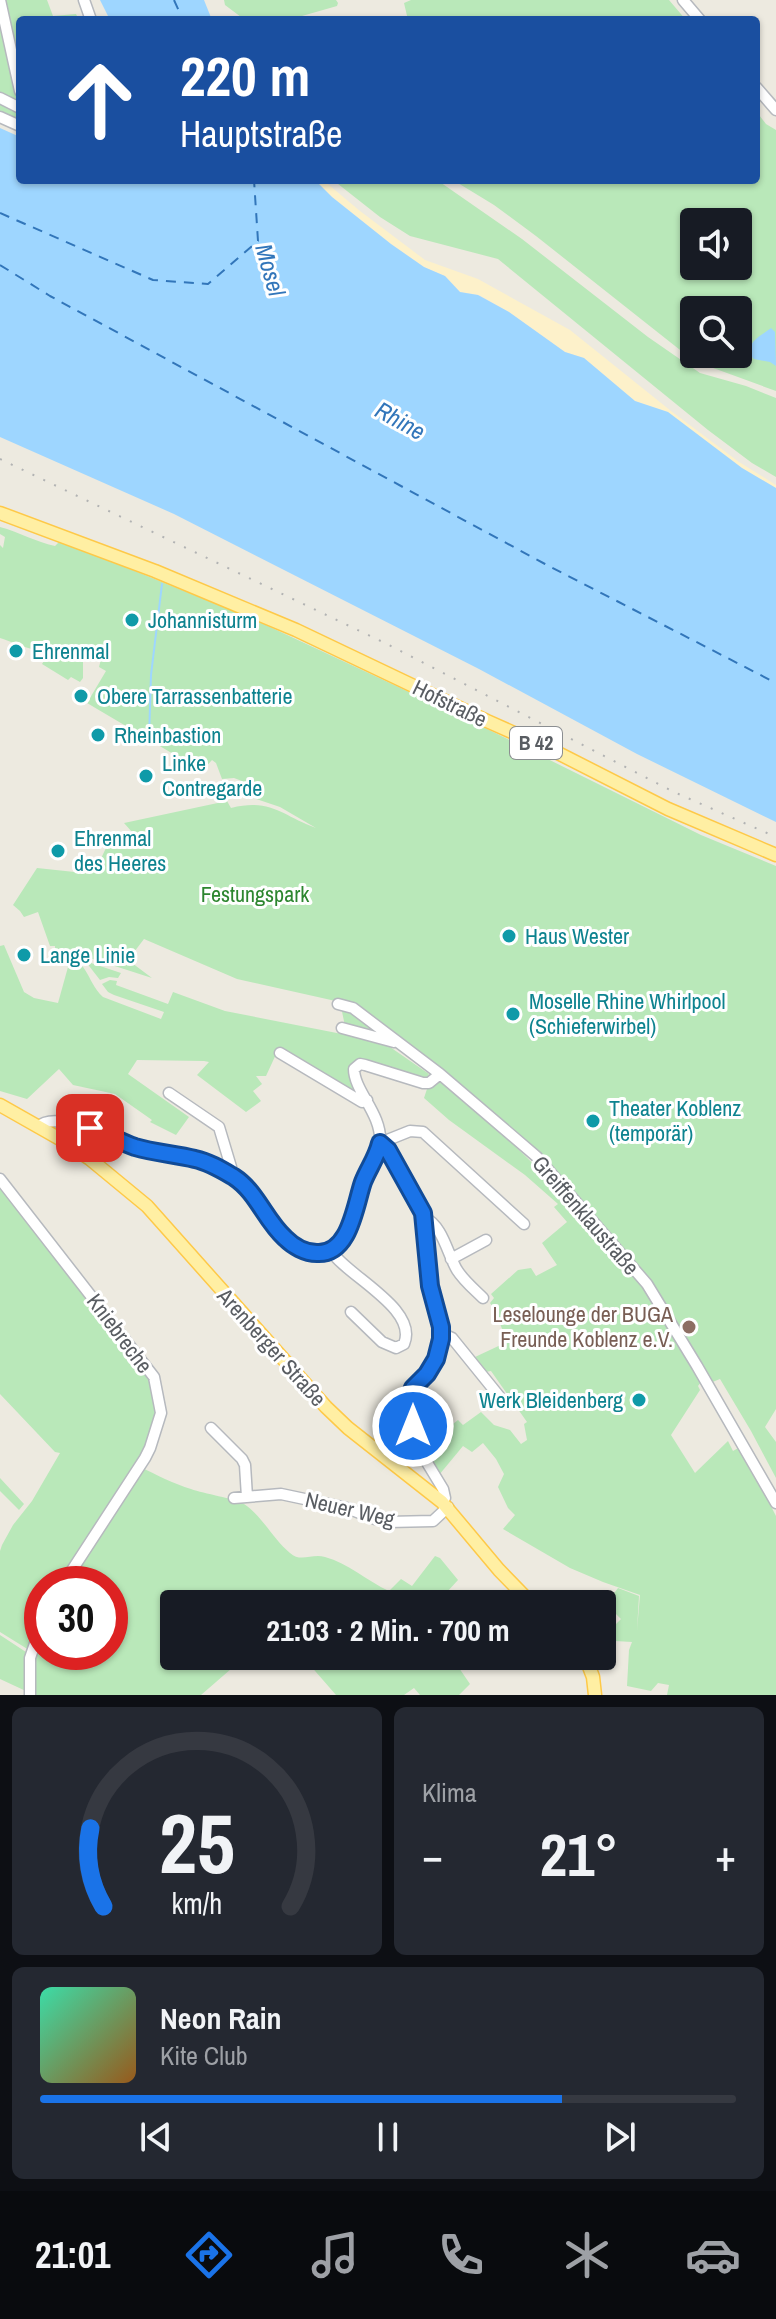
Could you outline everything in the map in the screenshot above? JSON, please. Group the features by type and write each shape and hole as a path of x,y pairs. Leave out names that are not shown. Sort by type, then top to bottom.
{"main road":[{"name":"Hofstraße","path":"0,505 86,537 120,558"},
{"name":"Hofstraße","path":"0,513 120,558 317,639 552,750 668,809 776,855"},
{"name":"Arenberger Straße","path":"0,1105 90,1159 147,1206 326,1407 445,1505 518,1590"},
{"path":"590,1670 595,1695"}],"street":[{"path":"0,0 16,74"},
{"path":"683,0 697,16"},
{"path":"760,92 776,110"},
{"name":"Greiffenklaustraße","path":"338,1004 350,1006 440,1074 537,1157 647,1284 776,1503"},
{"path":"358,1012 355,1018 359,1032"},
{"name":"Greiffenklaustraße","path":"342,1028 402,1045"},
{"path":"280,1053 362,1102 367,1100"},
{"path":"38,1127 42,1123 54,1122 90,1128 138,1148 198,1159 230,1175 248,1189 277,1230 291,1243 304,1251 331,1251 346,1233 380,1143 377,1124 353,1072 356,1066 380,1068 423,1083 429,1083 440,1074"},
{"path":"169,1093 219,1127 231,1167 230,1175"},
{"path":"380,1143 410,1131 428,1135 524,1224"},
{"path":"380,1143 388,1150 424,1217 430,1286 441,1333 436,1359 413,1388 408,1403 420,1451 443,1489 445,1505"},
{"name":"Kniebreche","path":"0,1179 154,1377 161,1413 145,1458 75,1566"},
{"path":"424,1217 439,1233 465,1281 483,1298"},
{"path":"451,1259 486,1240"},
{"path":"331,1251 400,1311 407,1333 404,1344 396,1348 382,1342 351,1312"},
{"path":"441,1333 452,1338 503,1401"},
{"path":"211,1428 242,1459 247,1497"},
{"name":"Neuer Weg","path":"234,1498 287,1495 353,1509 388,1522 433,1521 445,1505"},
{"path":"30,1670 30,1695"}],"green space":[{"path":"0,0 47,0 53,16 16,16 16,129 0,122"},
{"path":"224,0 336,0 338,3 337,6 302,16 240,16 225,5"},
{"path":"411,0 669,0 683,16 407,16 404,3"},
{"path":"760,116 776,130 776,391 713,368 752,368 752,296 680,296 680,350 536,236 460,184 760,184"},
{"path":"338,184 443,184 522,239 680,359 680,368 693,368 776,398 776,477 708,430 498,259 410,236"},
{"name":"Festungspark","path":"0,527 55,546 60,541 66,543 253,619 467,719 701,835 776,866 776,1409 765,1427 776,1442 776,1478 720,1379 710,1383 654,1290 538,1156 400,1040 345,1026 340,1002 237,979 144,939 128,960 152,978 55,949 55,946 50,946 38,912 24,917 13,905 37,868 84,873 97,867 114,831 122,840 132,840 132,832 124,823 227,801 231,808 245,805 267,807 316,828 280,807 247,796 242,781 222,779 212,760 202,771 87,703 106,671 99,667 102,655 96,654 91,662 70,653 36,650 0,638 0,545 3,548 5,537 0,534"},
{"path":"36,652 47,653 48,658 53,654 68,655 83,661 83,678 80,682 71,677 68,680 42,664 44,661"},
{"path":"4,945 24,992 34,998 58,1003 68,967 56,965 56,957 67,958 81,964 103,997 161,1019 164,1012 114,995 102,984 117,981 116,985 168,1004 173,992 225,1011 347,1035 390,1047 429,1074 426,1079 417,1078 373,1062 355,1062 349,1068 349,1076 362,1099 278,1050 266,1076 256,1076 262,1084 253,1091 261,1101 246,1112 197,1075 209,1062 137,1060 128,1074 189,1117 176,1135 150,1122 152,1120 115,1094 73,1085 59,1069 27,1099 0,1091 0,946"},
{"path":"86,962 121,973 118,978 100,980"},
{"path":"441,1081 513,1144 568,1198 647,1293 701,1382 698,1386 700,1390 671,1435 695,1473 728,1441 733,1451 740,1447 776,1516 776,1695 667,1695 669,1685 658,1683 651,1691 627,1686 632,1642 616,1641 616,1624 621,1619 616,1614 616,1591 618,1588 639,1596 637,1630 640,1595 570,1568 503,1529 515,1515 498,1487 504,1474 483,1443 472,1452 463,1446 439,1475 429,1462 451,1438 444,1431 458,1420 463,1425 481,1412 494,1425 510,1430 521,1444 527,1440 524,1424 527,1422 491,1371 485,1372 475,1357 507,1342 490,1303 494,1298 491,1294 518,1270 531,1268 536,1276 557,1265 542,1243 567,1222 554,1207 558,1204 525,1175 424,1098 428,1086"},
{"path":"0,1183 151,1379 157,1414 140,1467 185,1487 244,1504 294,1556 320,1556 333,1560 387,1590 160,1590 160,1670 230,1670 201,1695 32,1695 30,1670 128,1670 128,1566 24,1566 24,1647 0,1632 0,1551 13,1525 32,1501 60,1453 55,1452 0,1394"},
{"path":"0,1478 24,1504 19,1510 0,1491"},
{"path":"435,1556 458,1580 449,1590 390,1590 401,1579 412,1586"},
{"path":"0,1635 24,1651 24,1670 29,1670 28,1692 0,1679"},
{"path":"314,1670 460,1670 470,1684 459,1695 420,1695 414,1688 404,1695 336,1695"}],"sand":[{"path":"319,184 328,184 425,260 478,279 570,330 671,411 739,462 776,485 776,488 742,468 668,412 635,401 584,358 565,352 509,312 479,295 460,292 445,276 424,267 391,244"}],"water":[{"path":"100,0 204,0 210,16 108,16"},
{"path":"0,128 16,135 16,184 319,184 391,244 424,267 445,276 460,292 478,295 509,312 565,352 584,358 635,401 668,412 742,468 776,488 776,822 637,754 479,669 174,514 0,437"},
{"path":"771,328 775,332 776,366 752,357 752,344"}],"waterway":[{"path":"149,738 151,675 162,584"}],"ferry route":[{"path":"174,0 181,16"},
{"path":"0,213 153,280 208,284 258,241 254,184"},
{"path":"0,265 50,296 545,564 776,683"}],"railway":[{"path":"0,459 387,644 674,792 776,837"}],"place":[{"name":"Johannisturm","path":"132,620"},
{"name":"Ehrenmal","path":"16,651"},
{"name":"Obere Tarrassenbatterie","path":"81,696"},
{"name":"Rheinbastion","path":"98,735"},
{"name":"Linke Contregarde","path":"146,776"},
{"name":"Ehrenmal des Heeres","path":"58,851"},
{"name":"Haus Wester","path":"509,936"},
{"name":"Lange Linie","path":"24,955"},
{"name":"Moselle Rhine Whirlpool (Schieferwirbel)","path":"513,1014"},
{"name":"Theater Koblenz (temporär)","path":"593,1121"},
{"name":"Leselounge der BUGA Freunde Koblenz e.V.","path":"689,1327"},
{"name":"Werk Bleidenberg","path":"639,1400"}],"route":[{"path":"90,1128 132,1146 192,1158 214,1166 248,1189 285,1239 304,1251 321,1254 331,1251 346,1233 380,1143 388,1150 423,1213 430,1286 441,1327 441,1339 432,1368 413,1388 409,1398 408,1409 413,1426"}],"water label":[{"name":"Mosel","path":"270,270"},
{"name":"Rhine","path":"400,421"}]}
